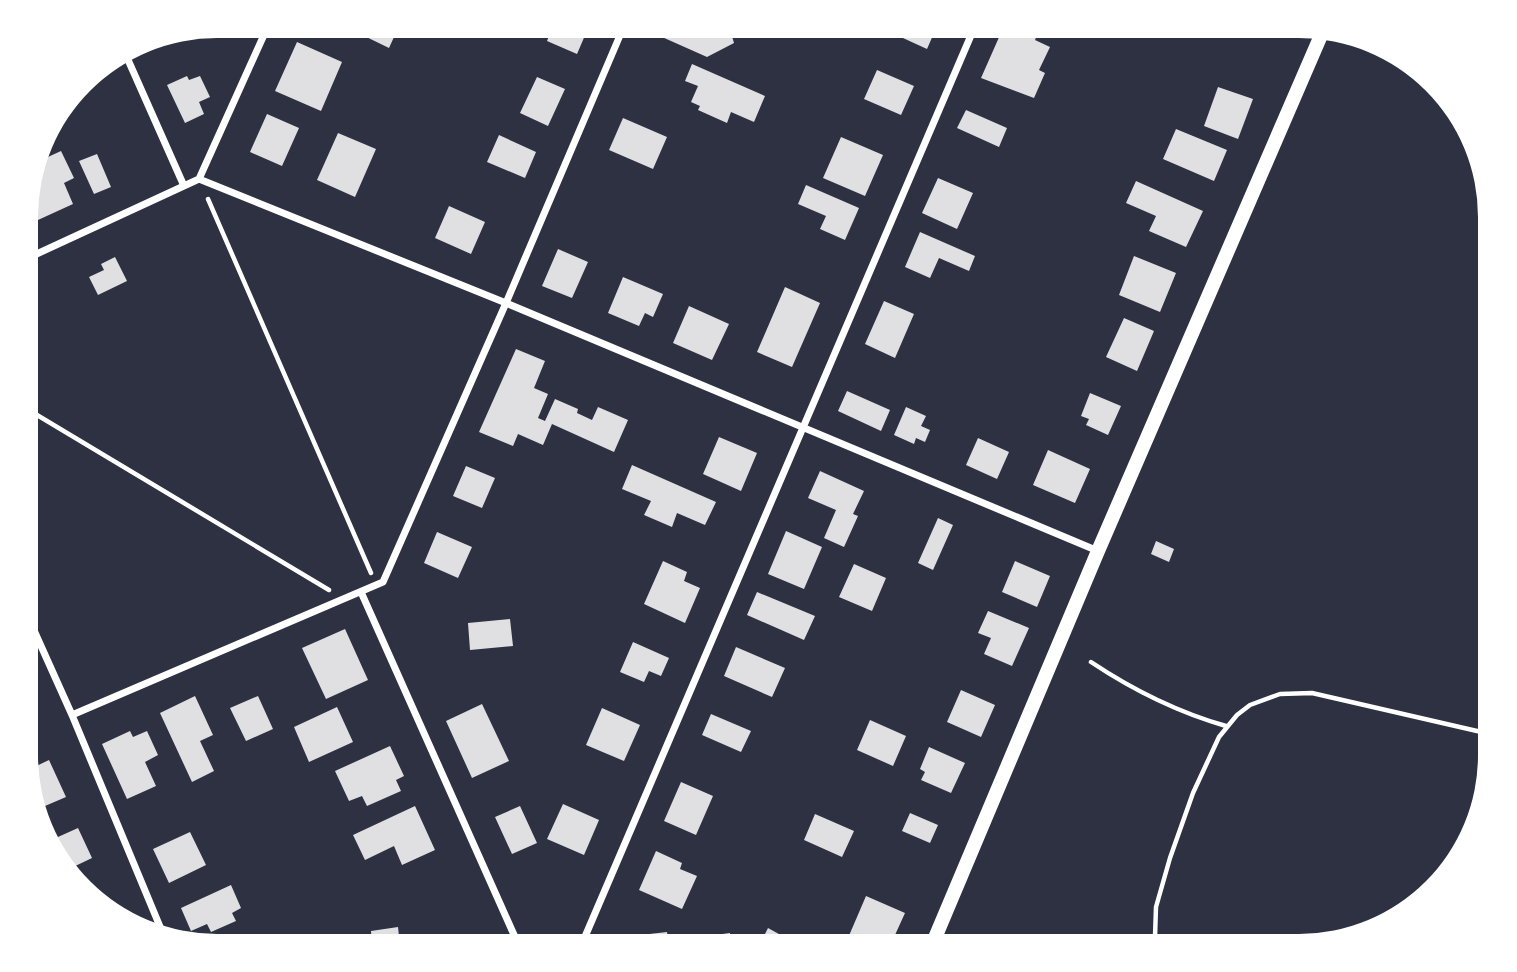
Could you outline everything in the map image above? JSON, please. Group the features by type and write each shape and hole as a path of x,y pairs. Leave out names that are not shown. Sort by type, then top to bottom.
{"main road":[{"path":"937,933 1098,551 1319,40"}],"street":[{"path":"38,253 199,179 263,38"},
{"path":"72,715 383,582 619,38"},
{"path":"586,934 970,38"},
{"path":"129,62 184,186"},
{"path":"199,179 506,303 1098,551"},
{"path":"361,592 514,934"},
{"path":"38,639 159,923"}],"path":[{"path":"199,179 376,585"},
{"path":"38,416 344,600"},
{"path":"1091,662 1149,697 1180,711 1226,726"},
{"path":"1155,933 1156,907 1160,891 1181,825 1213,747 1226,726 1250,705 1280,694 1312,693 1478,731"}],"building":[{"path":"368,38 394,38 389,48"},
{"path":"548,38 584,38 577,54 547,41"},
{"path":"664,38 733,38 734,43 707,57"},
{"path":"903,38 932,38 927,49"},
{"path":"999,38 1036,38 1035,40 1050,47 1039,70 1045,73 1034,98 981,78"},
{"path":"297,42 342,62 321,111 275,91"},
{"path":"692,64 765,96 754,122 731,112 727,123 698,110 700,106 691,102 698,86 685,81"},
{"path":"877,70 914,86 901,115 864,99"},
{"path":"187,76 189,80 200,76 210,97 199,102 204,114 185,123 167,85"},
{"path":"537,77 565,89 548,126 520,113"},
{"path":"1218,87 1253,99 1238,139 1204,126"},
{"path":"966,110 1007,128 999,147 957,128"},
{"path":"267,114 299,128 282,166 250,152"},
{"path":"623,118 667,137 653,169 609,150"},
{"path":"1176,129 1227,150 1214,181 1163,159"},
{"path":"338,133 376,149 355,197 317,180"},
{"path":"499,135 536,152 525,178 487,162"},
{"path":"841,137 883,155 865,196 823,178"},
{"path":"61,151 74,178 64,183 73,204 38,220 40,194 49,156"},
{"path":"97,154 111,187 94,194 79,161"},
{"path":"938,178 973,193 957,229 922,213"},
{"path":"1136,181 1203,211 1186,247 1149,231 1156,216 1126,203"},
{"path":"806,185 859,208 845,240 820,229 826,216 798,204"},
{"path":"449,206 485,222 471,254 435,238"},
{"path":"920,232 975,256 969,271 939,258 930,278 905,267"},
{"path":"558,249 588,262 572,298 542,286"},
{"path":"1134,256 1176,273 1160,312 1119,295"},
{"path":"115,257 127,281 98,295 89,277 104,270 101,264"},
{"path":"623,277 663,294 653,317 645,313 639,326 608,313"},
{"path":"785,287 820,303 792,367 757,352"},
{"path":"884,301 914,314 895,358 865,344"},
{"path":"689,306 729,324 712,360 673,343"},
{"path":"1124,318 1154,331 1137,371 1106,357"},
{"path":"516,349 545,361 534,388 548,394 538,418 545,421 555,399 578,409 577,413 592,420 598,407 628,420 614,452 552,424 543,445 518,434 513,446 479,432"},
{"path":"847,391 890,410 881,431 838,411"},
{"path":"1090,393 1121,406 1108,435 1086,425 1089,419 1081,416"},
{"path":"906,407 926,416 921,426 930,430 925,442 916,438 914,444 894,435"},
{"path":"719,437 757,453 741,491 703,474"},
{"path":"978,438 1009,452 997,479 966,465"},
{"path":"1048,450 1090,469 1075,503 1033,485"},
{"path":"632,465 716,502 705,525 677,513 672,527 644,515 651,501 622,489"},
{"path":"466,466 495,478 482,508 453,496"},
{"path":"820,471 864,491 853,514 858,516 844,547 824,538 836,510 808,498"},
{"path":"938,518 953,525 933,570 918,563"},
{"path":"786,531 822,547 804,589 768,574"},
{"path":"437,532 472,547 458,578 424,563"},
{"path":"1156,541 1174,549 1169,562 1151,554"},
{"path":"663,561 687,572 684,581 700,588 685,623 644,604"},
{"path":"1015,561 1050,576 1037,607 1002,592"},
{"path":"854,564 886,578 872,611 839,597"},
{"path":"757,592 815,616 804,640 747,615"},
{"path":"988,611 1029,628 1012,666 984,654 991,638 978,633"},
{"path":"510,619 513,646 470,650 468,623"},
{"path":"345,629 368,680 326,699 302,648"},
{"path":"633,642 669,658 661,676 649,671 644,682 620,672"},
{"path":"736,647 785,668 772,697 724,676"},
{"path":"961,690 995,705 981,737 947,722"},
{"path":"195,696 213,735 200,741 214,771 192,782 160,713"},
{"path":"258,696 273,729 246,741 230,708"},
{"path":"482,704 509,761 472,778 446,721"},
{"path":"337,707 353,742 309,762 294,727"},
{"path":"602,708 640,725 624,761 586,745"},
{"path":"711,714 751,731 741,752 702,735"},
{"path":"870,720 906,736 893,766 857,750"},
{"path":"130,731 133,737 147,731 158,755 145,762 156,786 127,799 102,744"},
{"path":"390,746 404,776 396,780 401,791 367,806 362,796 349,801 335,771"},
{"path":"929,747 965,763 951,793 921,780 925,772 920,769"},
{"path":"49,760 66,797 46,805 39,765"},
{"path":"681,782 713,796 696,835 664,821"},
{"path":"563,804 599,820 584,855 547,839"},
{"path":"415,806 435,850 402,865 394,846 365,860 353,835"},
{"path":"520,806 537,843 512,854 495,817"},
{"path":"910,813 938,825 930,843 902,831"},
{"path":"815,814 854,831 842,857 804,840"},
{"path":"78,828 92,858 77,865 59,837"},
{"path":"190,832 206,865 169,883 153,849"},
{"path":"656,851 682,863 680,869 697,876 682,909 639,890"},
{"path":"231,885 241,908 232,913 236,921 211,932 207,924 191,931 181,908"},
{"path":"866,896 905,913 896,933 850,933"},
{"path":"398,927 399,934 371,934 371,931"},
{"path":"768,928 778,933 765,933"}]}
